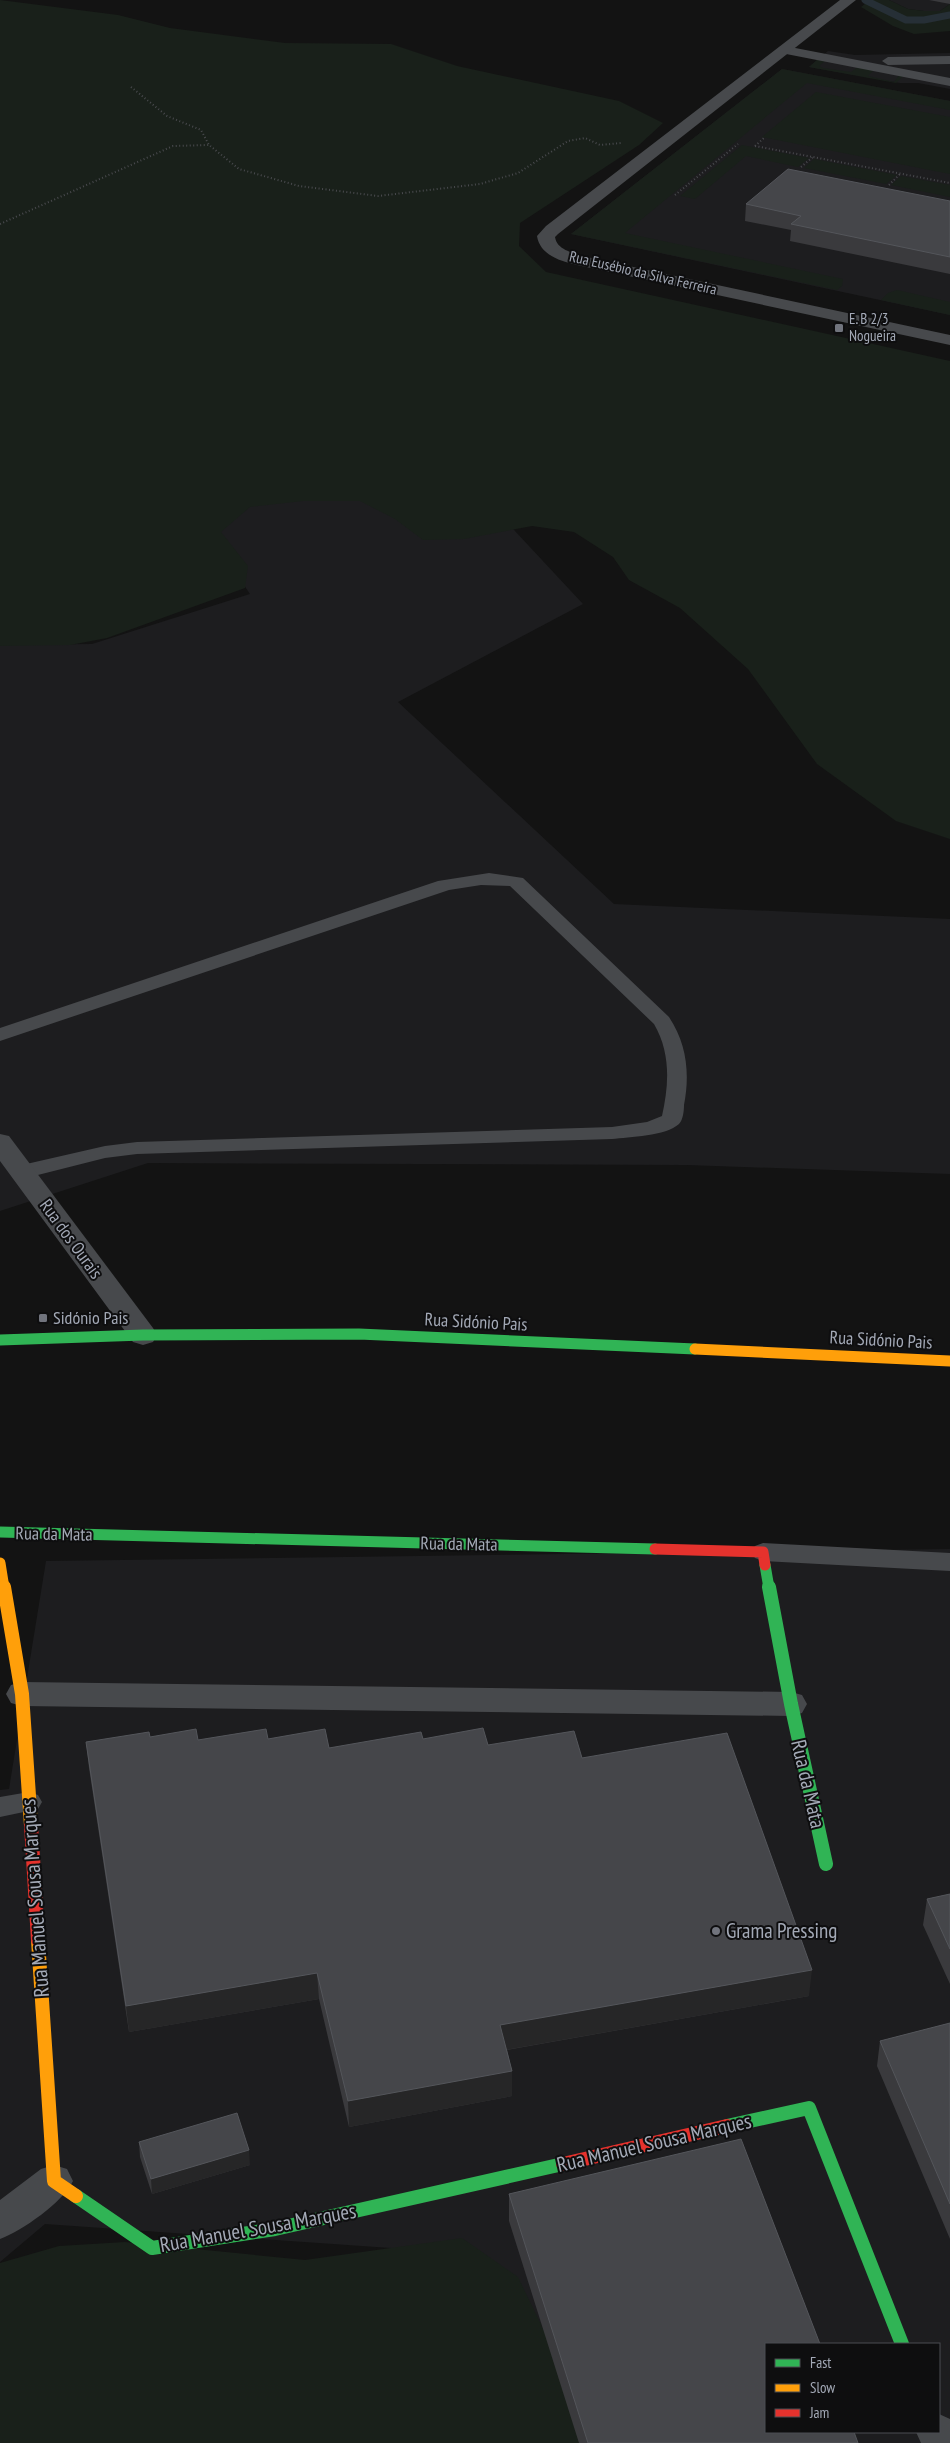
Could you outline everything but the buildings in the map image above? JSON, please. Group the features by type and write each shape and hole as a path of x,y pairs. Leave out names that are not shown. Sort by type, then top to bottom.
{"street":[{"name":"Rua Eusébio da Silva Ferreira","path":"849,0 552,230 546,236 547,244 559,254 577,260 950,340"},
{"name":"Rua dos Ourais","path":"0,1142 143,1335"},
{"name":"Rua Sidónio Pais","path":"0,1340 143,1335 359,1334 950,1361"},
{"name":"Rua da Mata","path":"0,1532 763,1552 791,1704 826,1864"},
{"name":"Rua Manuel Sousa Marques","path":"0,1563 22,1694 54,2181 152,2248 275,2229 809,2108 902,2343"},
{"path":"22,1694 791,1704"},
{"path":"0,2222 54,2181"}],"lane":[{"path":"785,50 950,82"},
{"path":"858,63 950,60"},
{"path":"858,63 950,67"},
{"path":"858,63 950,73"},
{"path":"0,1035 445,885 474,879 499,877 516,882 662,1021 671,1035 676,1052 678,1095 671,1120 651,1128 612,1133 137,1148 105,1152 22,1172"},
{"path":"763,1552 950,1562"},
{"path":"0,1807 29,1802"}],"path":[{"path":"131,87 167,116 201,130 209,145 238,168 299,186 378,196 490,182 518,173 568,141 585,138 600,145 652,139 669,140"},
{"path":"764,138 755,146 950,183"},
{"path":"675,195 738,144"},
{"path":"0,224 173,146 209,145"},
{"path":"801,167 813,157"},
{"path":"889,185 901,174"}],"shaded area":[{"path":"0,0 118,15 170,28 285,43 391,44 457,66 619,101 663,123 639,145 520,223 519,246 546,272 950,361 950,839 896,821 817,764 748,669 680,608 629,580 613,557 574,532 532,526 464,539 423,540 395,519 360,501 303,501 250,507 221,532 248,566 245,588 107,638 70,645 0,646"},
{"path":"870,0 889,0 908,9 924,11 940,11 950,4 950,31 914,34 893,26 861,7"},
{"path":"889,0 950,0 950,4 940,11 924,11 908,9"},
{"path":"828,51 855,55 950,53 950,89 918,83 900,83 809,67"},
{"path":"818,59 825,61 819,66 823,68 851,72 858,67 874,70 868,76 894,82 900,74 904,75 896,83 809,67"},
{"path":"782,69 950,101 950,315 571,234"},
{"path":"782,69 950,101 950,110 807,83 625,233 843,279 842,286 837,290 571,234"},
{"path":"816,92 950,117 950,174 762,137"},
{"path":"742,145 809,158 798,167 746,156 695,199 680,196"},
{"path":"814,159 897,175 886,184 804,168"},
{"path":"901,176 950,185 950,197 891,185"},
{"path":"897,290 950,302 950,315 881,300 888,293"},
{"path":"444,455 583,604 398,702 614,904 950,919 950,1174 687,1165 148,1163 0,1211 0,645 92,644 250,594 190,506"},
{"path":"950,1549 950,2443 549,2443 477,2254 45,2224 0,2262 0,1790 9,1789 46,1561"},
{"path":"462,2238 518,2277 578,2401 585,2443 0,2443 0,2263 59,2246 125,2242 305,2260"}],"waterway":[{"path":"865,0 906,20 924,20 950,15"}],"traffic: fast":[{"path":"0,1340 143,1335 359,1334 695,1349"},
{"path":"0,1532 655,1549"},
{"path":"765,1565 791,1704 826,1864"},
{"path":"727,2126 809,2108 902,2343"},
{"path":"76,2196 152,2248 275,2229 563,2164"}],"traffic: slow":[{"path":"695,1349 950,1361"},
{"path":"0,1563 22,1694 31,1825"},
{"path":"38,1940 54,2181 76,2196"}],"traffic: jam":[{"path":"655,1549 763,1552 765,1565"},
{"path":"31,1825 38,1940"},
{"path":"563,2164 727,2126"}],"place":[{"name":"E. B 2/3 Nogueira","path":"839,328"},
{"name":"Sidónio Pais","path":"43,1318"},
{"name":"Grama Pressing","path":"716,1931"}]}
